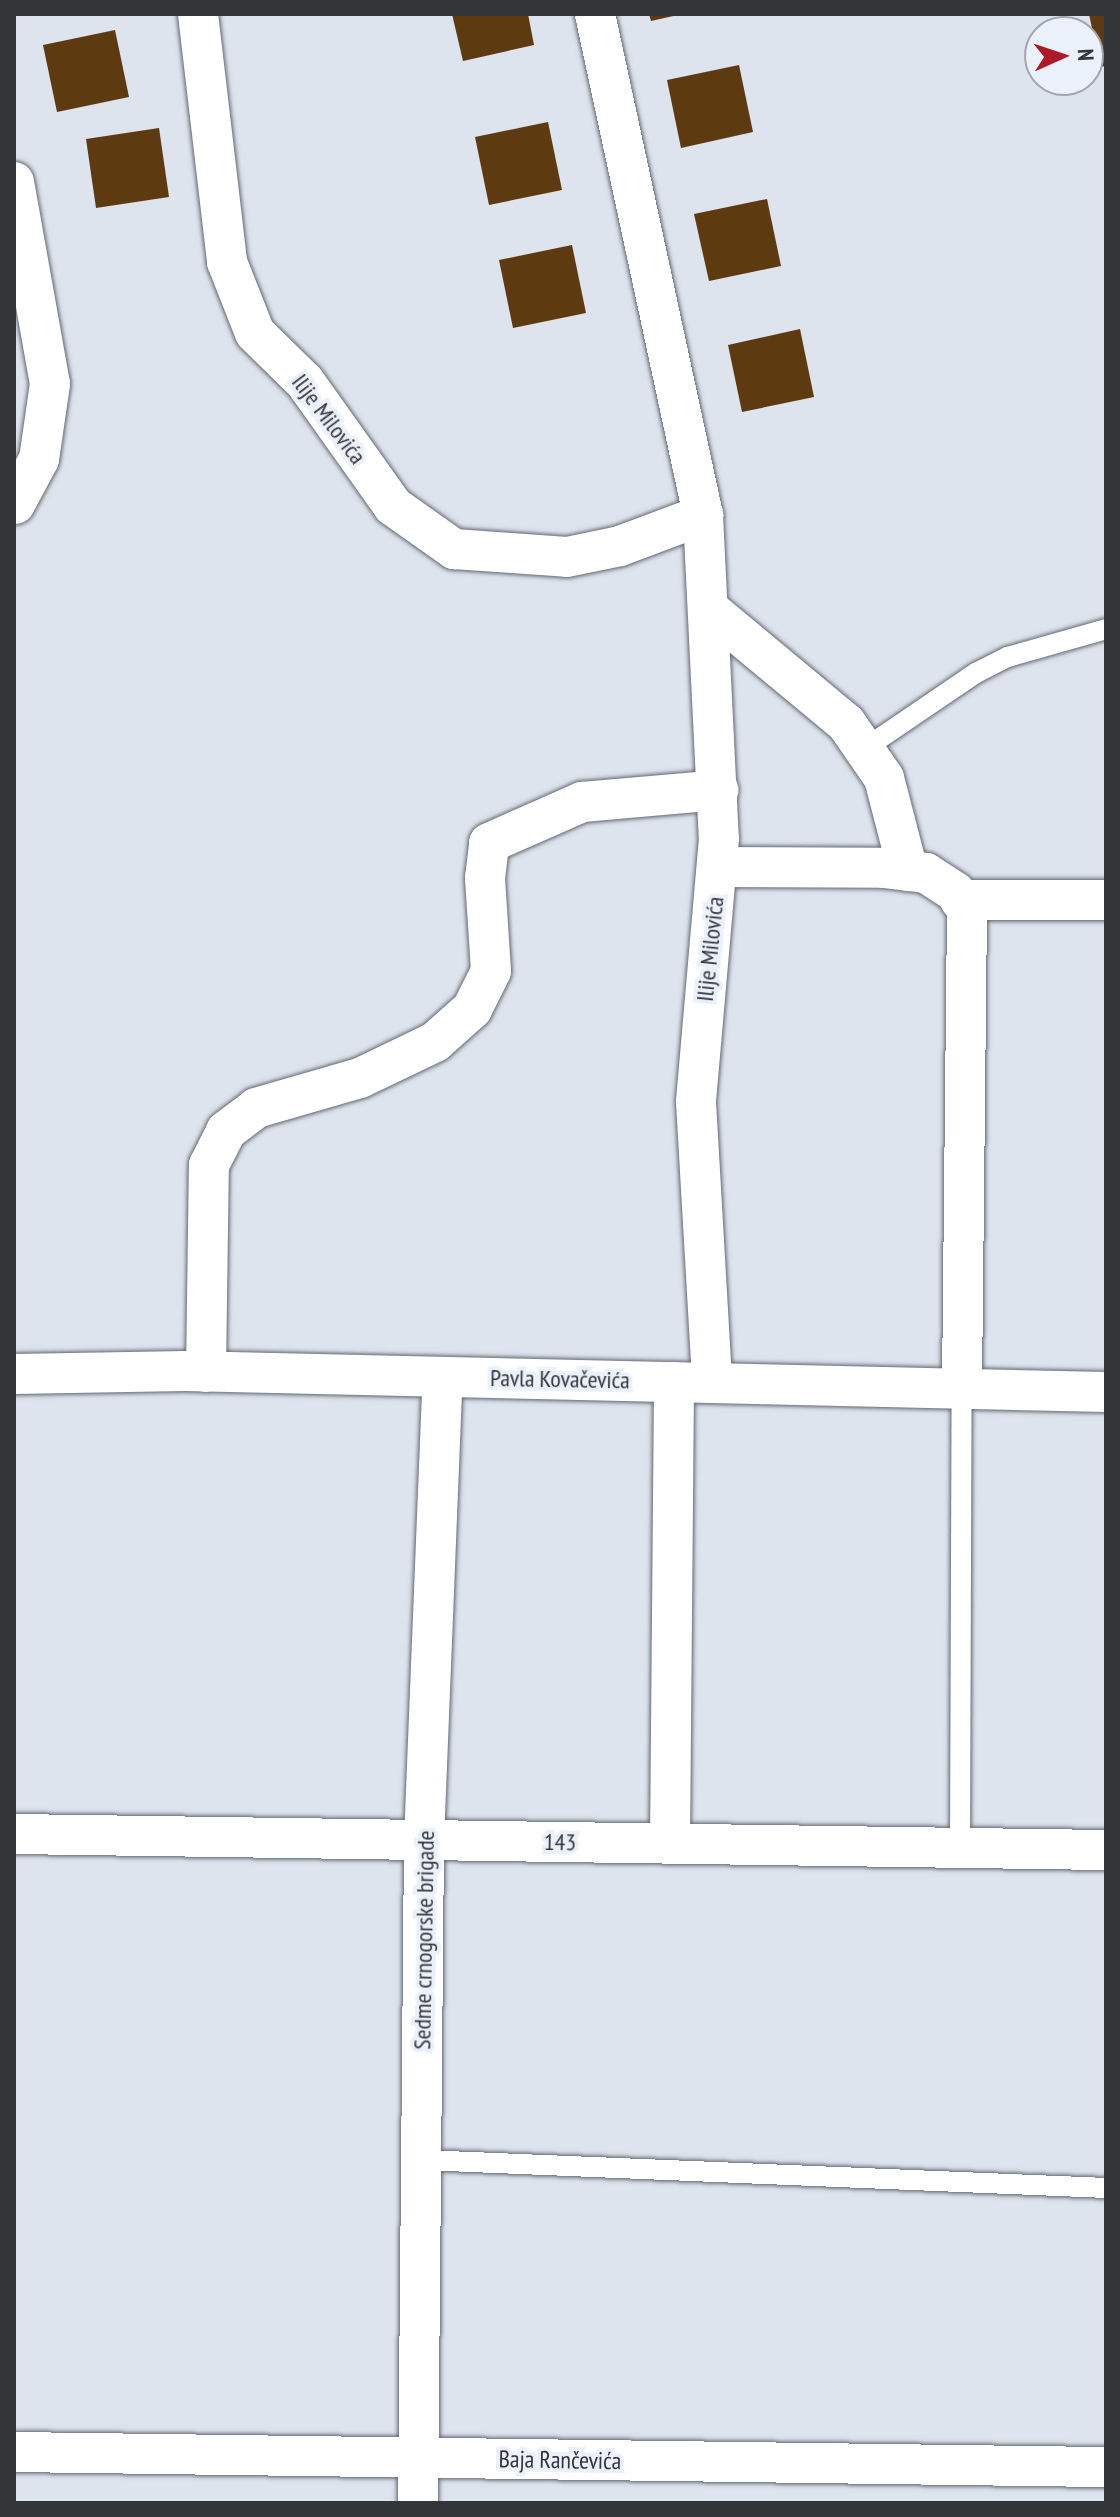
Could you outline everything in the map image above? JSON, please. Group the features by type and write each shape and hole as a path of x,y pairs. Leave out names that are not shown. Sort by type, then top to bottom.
{"street":[{"name":"Ilije Milovića","path":"198,14 227,262 238,291 255,333 305,382 393,506 454,549 513,557 567,557 620,546 703,515"},
{"name":"Ilije Milovića","path":"595,14 703,515 711,611 718,790 717,867 696,1102 693,1382 670,1844"},
{"path":"14,182 50,384 39,459 15,505"},
{"path":"711,611 846,723 884,778 908,871"},
{"path":"206,1372 209,1165 226,1131 256,1108 360,1078 435,1042 472,1009 491,971 485,878 489,843 582,802 718,790"},
{"path":"717,867 926,873 967,909 970,962 962,1388"},
{"path":"960,900 1106,900"},
{"name":"Pavla Kovačevića","path":"14,1374 206,1372 1106,1392"},
{"name":"Sedme crnogorske brigade","path":"418,2503 424,1840 443,1377"},
{"name":"143","path":"14,1834 1106,1850"},
{"name":"Baja Rančevića","path":"14,2452 1106,2467"}],"lane":[{"path":"864,749 976,673 1008,657 1106,629"},
{"path":"960,1848 962,1388"},
{"path":"422,2160 1106,2188"}],"building":[{"path":"452,14 528,14 534,45 463,61"},
{"path":"649,14 678,14 678,15 651,21"},
{"path":"1106,14 1106,66 1104,16 1089,16"},
{"path":"115,30 129,97 57,112 43,45"},
{"path":"739,65 753,132 681,148 667,80"},
{"path":"548,122 562,190 489,205 475,137"},
{"path":"159,128 169,197 96,208 86,139"},
{"path":"767,199 781,266 709,281 694,214"},
{"path":"572,245 586,313 513,328 499,260"},
{"path":"800,329 814,397 742,412 728,345"}]}
